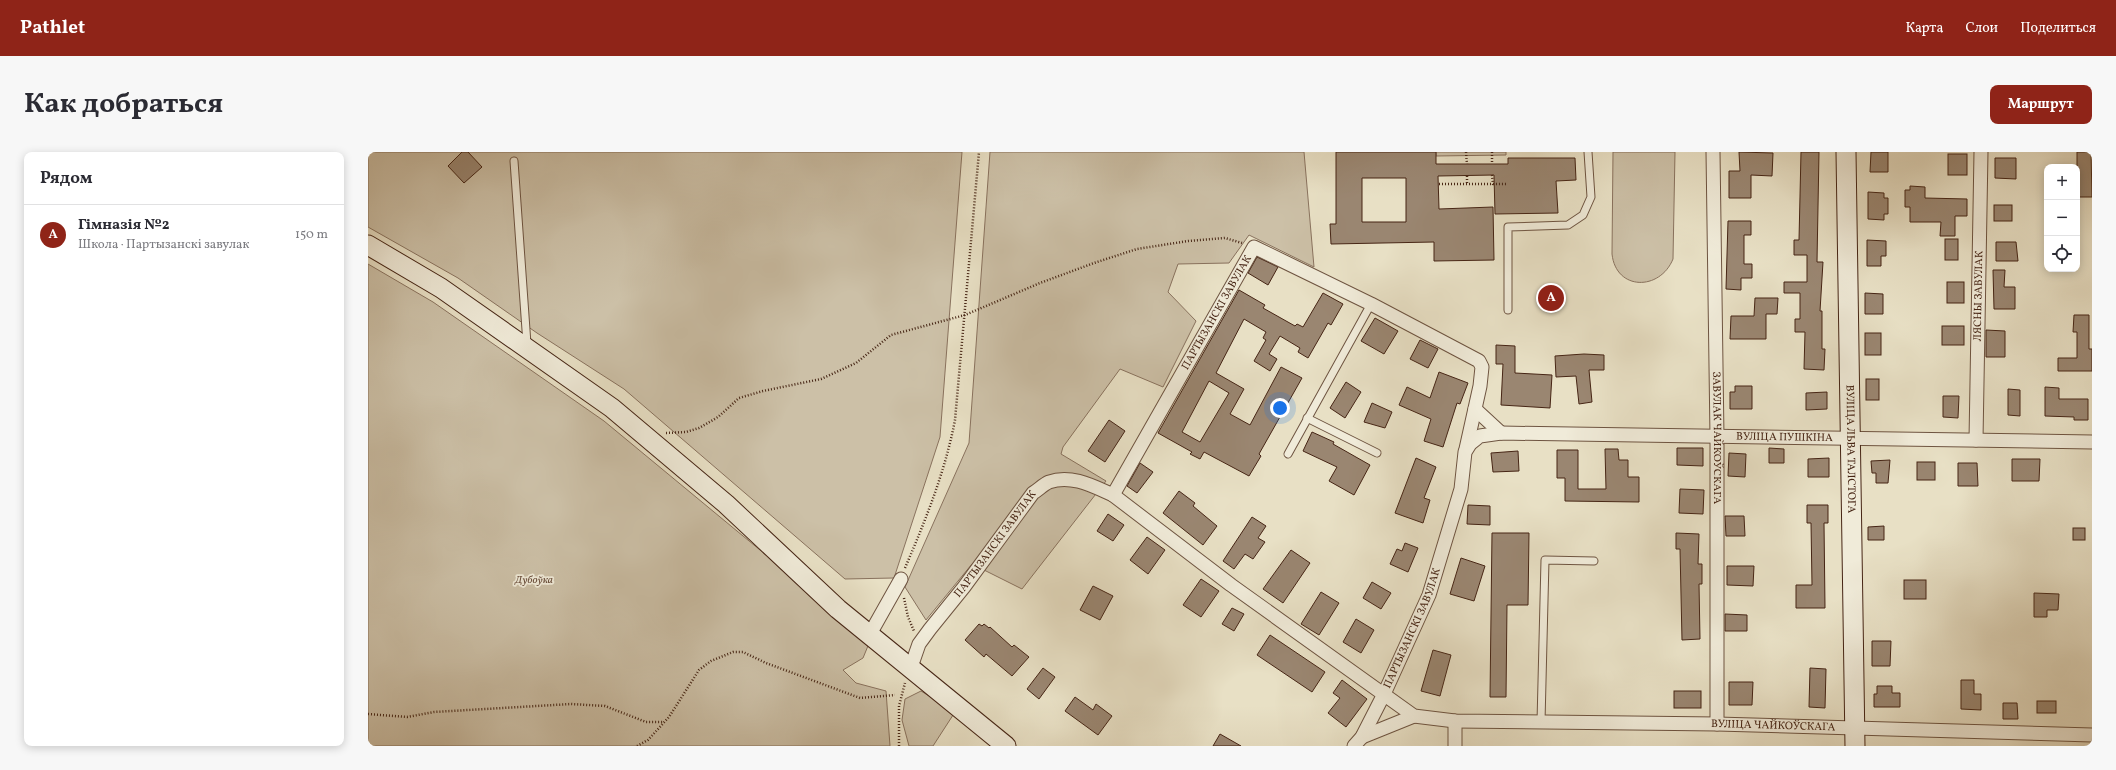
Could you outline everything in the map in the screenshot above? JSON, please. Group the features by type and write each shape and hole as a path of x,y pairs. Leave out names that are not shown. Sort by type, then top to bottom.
{"main road":[{"name":"ВУЛІЦА ЛЬВА ТАЛСТОГА","path":"1846,152 1849,438 1855,737"},
{"path":"368,246 441,288 612,408 726,504 838,609 1006,746"}],"street":[{"name":"ЗАВУЛАК ЧАЙКОЎСКАГА","path":"1713,152 1717,437 1717,724"},
{"name":"ЛЯСНЫ ЗАВУЛАК","path":"1976,440 1981,152"},
{"name":"ПАРТЫЗАНСКІ ЗАВУЛАК","path":"911,668 920,644 1033,493 1048,482 1071,479 1090,484 1113,495 1231,585 1384,694 1429,595 1441,559 1461,489 1465,452 1480,386 1482,367 1479,361 1371,304 1254,247 1113,495"},
{"path":"1475,409 1501,433"},
{"name":"ВУЛІЦА ПУШКІНА","path":"1501,433 2092,442"},
{"path":"1465,452 1470,444 1480,436 1501,433"},
{"path":"870,634 901,579"},
{"path":"1358,741 1384,694"},
{"name":"ВУЛІЦА ЧАЙКОЎСКАГА","path":"1384,694 1414,716 1455,721 1717,724 1855,737 2092,735"},
{"path":"1358,741 1414,716"},
{"path":"1455,721 1455,746"}],"lane":[{"path":"1508,310 1508,227 1568,225 1583,215 1591,197 1588,152"},
{"path":"514,161 527,348"},
{"path":"1288,454 1371,304"},
{"path":"1307,418 1376,452"},
{"path":"1540,722 1545,560 1594,561"}],"path":[{"path":"920,644 908,617 901,579 931,508 948,453 955,420 979,152"},
{"path":"1466,152 1467,164"},
{"path":"1492,152 1492,164"},
{"path":"1492,175 1493,184"},
{"path":"1467,176 1467,184"},
{"path":"1439,184 1507,184"},
{"path":"643,434 686,432 699,428 718,417 739,398 763,390 821,379 856,363 891,335 965,315 1040,283 1137,249 1188,241 1225,238 1254,247"},
{"path":"637,746 648,740 664,722 699,670 711,661 733,652 743,652 766,663 860,698 894,694"},
{"path":"900,746 899,706 911,668"},
{"path":"368,714 407,717 434,712 545,707 571,704 605,706 646,722 664,722"}],"green space":[{"path":"368,152 962,152 940,437 894,578 845,579 624,389 537,333 458,278 368,227"},
{"path":"990,152 1304,152 1314,267 1249,235 1229,263 1178,264 1168,292 1196,321 1163,387 1120,369 1063,447 1061,454 1106,481 1022,589 972,564 926,620 905,587 969,443"},
{"path":"1436,152 1506,152 1506,155 1436,156"},
{"path":"1613,152 1675,152 1673,259 1667,269 1659,277 1649,281 1639,282 1630,280 1621,275 1615,266 1612,254"},
{"name":"Дубоўка","path":"368,264 433,302 604,421 870,641 863,658 843,670 856,683 886,691 890,746 368,746"},
{"path":"921,691 955,712 933,746 909,746 902,720 905,699"}],"building":[{"path":"462,152 468,152 482,167 464,183 448,166"},
{"path":"1336,152 1436,152 1436,164 1508,164 1508,158 1575,158 1576,180 1556,181 1558,213 1495,214 1494,175 1438,176 1439,209 1493,207 1494,260 1434,261 1434,242 1331,244 1330,224 1336,224","holes":["1362,178 1406,178 1406,222 1362,222"]},
{"path":"1739,152 1773,153 1772,176 1751,175 1751,198 1729,198 1729,171 1740,171"},
{"path":"1801,152 1819,152 1817,262 1823,262 1820,311 1822,311 1822,349 1825,349 1824,370 1804,369 1805,332 1795,332 1795,319 1800,319 1800,293 1784,293 1784,282 1807,282 1807,255 1794,255 1794,240 1799,240"},
{"path":"1871,152 1888,152 1888,172 1870,172"},
{"path":"2077,152 2091,152 2092,197 2080,197 2080,164 2077,164"},
{"path":"1948,154 1967,154 1967,175 1948,175"},
{"path":"1995,158 2016,158 2016,179 1995,178"},
{"path":"1910,186 1925,187 1925,198 1967,199 1967,216 1955,216 1955,236 1940,236 1941,222 1910,222 1910,207 1905,207 1905,190 1910,190"},
{"path":"1868,192 1884,193 1884,198 1888,198 1888,214 1884,214 1884,220 1868,219"},
{"path":"1994,205 2012,205 2012,221 1994,221"},
{"path":"1728,221 1751,221 1751,235 1744,235 1744,264 1752,264 1752,278 1741,278 1741,290 1726,289"},
{"path":"1945,239 1958,239 1958,260 1945,260"},
{"path":"1867,240 1886,241 1886,256 1881,256 1881,266 1867,266"},
{"path":"1996,242 2016,242 2018,261 1996,261"},
{"path":"1257,257 1278,267 1268,285 1248,273"},
{"path":"1993,270 2005,270 2004,287 2015,287 2015,309 1994,309"},
{"path":"1947,282 1964,282 1964,303 1947,303"},
{"path":"1239,290 1265,305 1263,308 1295,326 1297,324 1303,327 1323,293 1343,304 1331,325 1328,323 1308,358 1298,352 1300,348 1280,336 1269,354 1277,359 1270,371 1254,361 1266,340 1263,338 1266,332 1244,319 1216,373 1244,389 1230,414 1250,425 1281,367 1302,378 1259,454 1261,456 1249,476 1204,452 1200,459 1190,454 1192,452 1158,433","holes":["1209,381 1229,393 1200,442 1182,432"]},
{"path":"1865,293 1883,294 1883,314 1865,314"},
{"path":"1755,298 1778,298 1777,314 1766,314 1766,339 1730,339 1731,316 1754,316"},
{"path":"2074,315 2089,315 2089,349 2092,349 2092,371 2058,371 2058,358 2077,358 2077,332 2073,332"},
{"path":"1375,318 1398,331 1384,354 1361,341"},
{"path":"1942,326 1964,326 1964,345 1942,345"},
{"path":"1986,330 2005,331 2005,357 1986,357"},
{"path":"1865,333 1881,333 1881,355 1865,355"},
{"path":"1420,340 1438,349 1428,368 1410,359"},
{"path":"1496,345 1515,346 1515,373 1552,375 1550,408 1501,405 1503,364 1496,364"},
{"path":"1584,354 1604,355 1604,370 1589,370 1592,402 1579,404 1576,376 1556,377 1555,356"},
{"path":"1439,372 1468,383 1460,404 1457,403 1443,447 1424,441 1431,419 1399,405 1407,387 1430,398"},
{"path":"1866,379 1879,379 1879,400 1866,400"},
{"path":"1346,382 1361,392 1345,418 1330,408"},
{"path":"1735,386 1752,386 1752,409 1730,409 1730,392 1735,392"},
{"path":"2045,387 2059,388 2059,399 2088,399 2088,420 2074,420 2074,417 2045,416"},
{"path":"2008,389 2020,390 2020,416 2008,415"},
{"path":"1827,392 1827,409 1806,410 1806,393"},
{"path":"1943,396 1959,396 1958,418 1943,417"},
{"path":"1372,403 1392,412 1385,428 1364,422"},
{"path":"1109,420 1125,431 1105,462 1088,451"},
{"path":"1312,432 1334,442 1333,444 1370,465 1354,495 1329,481 1337,467 1303,451"},
{"path":"1677,448 1703,448 1703,466 1677,465"},
{"path":"1769,448 1784,449 1784,463 1769,463"},
{"path":"1605,449 1618,449 1619,460 1628,460 1628,477 1639,477 1639,502 1565,501 1565,478 1557,478 1557,450 1578,450 1578,489 1606,489"},
{"path":"1518,451 1519,471 1493,472 1491,453"},
{"path":"1729,453 1746,454 1745,477 1728,476"},
{"path":"1416,458 1436,467 1424,498 1430,500 1423,523 1395,513"},
{"path":"1829,458 1829,477 1808,477 1808,459"},
{"path":"2012,459 2040,459 2039,481 2012,481"},
{"path":"1890,460 1888,483 1876,483 1876,473 1872,473 1871,461"},
{"path":"1917,462 1935,462 1935,480 1917,480"},
{"path":"1140,463 1153,472 1137,493 1127,486"},
{"path":"1958,463 1977,463 1978,486 1958,486"},
{"path":"1680,489 1704,490 1703,514 1679,513"},
{"path":"1179,491 1195,503 1193,506 1217,526 1203,545 1163,513"},
{"path":"1468,505 1490,506 1490,525 1467,524"},
{"path":"1807,505 1828,505 1828,523 1824,523 1825,608 1796,608 1796,585 1812,585 1811,523 1807,523"},
{"path":"1108,514 1124,525 1113,541 1097,531"},
{"path":"1725,516 1744,516 1745,536 1726,536"},
{"path":"1252,517 1266,526 1258,538 1265,542 1253,559 1245,554 1234,569 1223,561"},
{"path":"1884,526 1884,540 1868,540 1868,527"},
{"path":"2073,528 2085,528 2085,540 2073,540"},
{"path":"1492,533 1529,533 1528,605 1507,605 1506,697 1490,697"},
{"path":"1676,533 1699,534 1698,564 1702,564 1702,584 1699,584 1700,639 1682,640 1680,549 1676,549"},
{"path":"1147,537 1165,550 1148,574 1130,560"},
{"path":"1405,543 1418,548 1408,572 1390,564 1397,549 1402,551"},
{"path":"1291,550 1310,563 1283,603 1263,589"},
{"path":"1461,558 1485,566 1474,601 1450,594"},
{"path":"1727,566 1754,566 1753,586 1727,585"},
{"path":"1201,579 1219,591 1201,617 1183,605"},
{"path":"1904,580 1926,580 1926,599 1904,599"},
{"path":"1372,582 1391,593 1381,609 1363,598"},
{"path":"1093,586 1113,596 1100,620 1080,610"},
{"path":"1321,592 1339,603 1319,635 1301,624"},
{"path":"2034,593 2059,594 2058,610 2047,610 2047,617 2034,617"},
{"path":"1232,608 1244,614 1234,631 1222,624"},
{"path":"1725,614 1747,615 1747,631 1725,631"},
{"path":"1356,619 1374,630 1361,653 1343,642"},
{"path":"979,624 982,626 984,624 989,628 990,627 1012,647 1014,645 1029,657 1012,676 986,654 984,657 965,640"},
{"path":"1270,635 1325,672 1312,692 1257,655"},
{"path":"1872,641 1891,641 1890,666 1872,666"},
{"path":"1433,650 1451,655 1440,696 1421,691"},
{"path":"1043,668 1055,677 1039,699 1027,689"},
{"path":"1810,668 1826,669 1825,708 1809,707"},
{"path":"1342,680 1367,699 1346,727 1328,713 1340,698 1333,693"},
{"path":"1961,680 1974,680 1974,694 1981,694 1981,710 1961,709"},
{"path":"1729,682 1753,682 1752,705 1729,705"},
{"path":"1877,686 1892,686 1892,693 1900,693 1900,707 1874,707 1874,694 1877,694"},
{"path":"1674,691 1701,691 1701,708 1674,708"},
{"path":"1075,697 1093,710 1096,704 1112,716 1098,735 1065,711"},
{"path":"2037,701 2056,701 2056,713 2037,713"},
{"path":"2003,703 2017,703 2018,719 2003,719"},
{"path":"1220,734 1241,746 1213,746"}],"place":[{"name":"Гімназія №2","path":"1551,298"}]}
